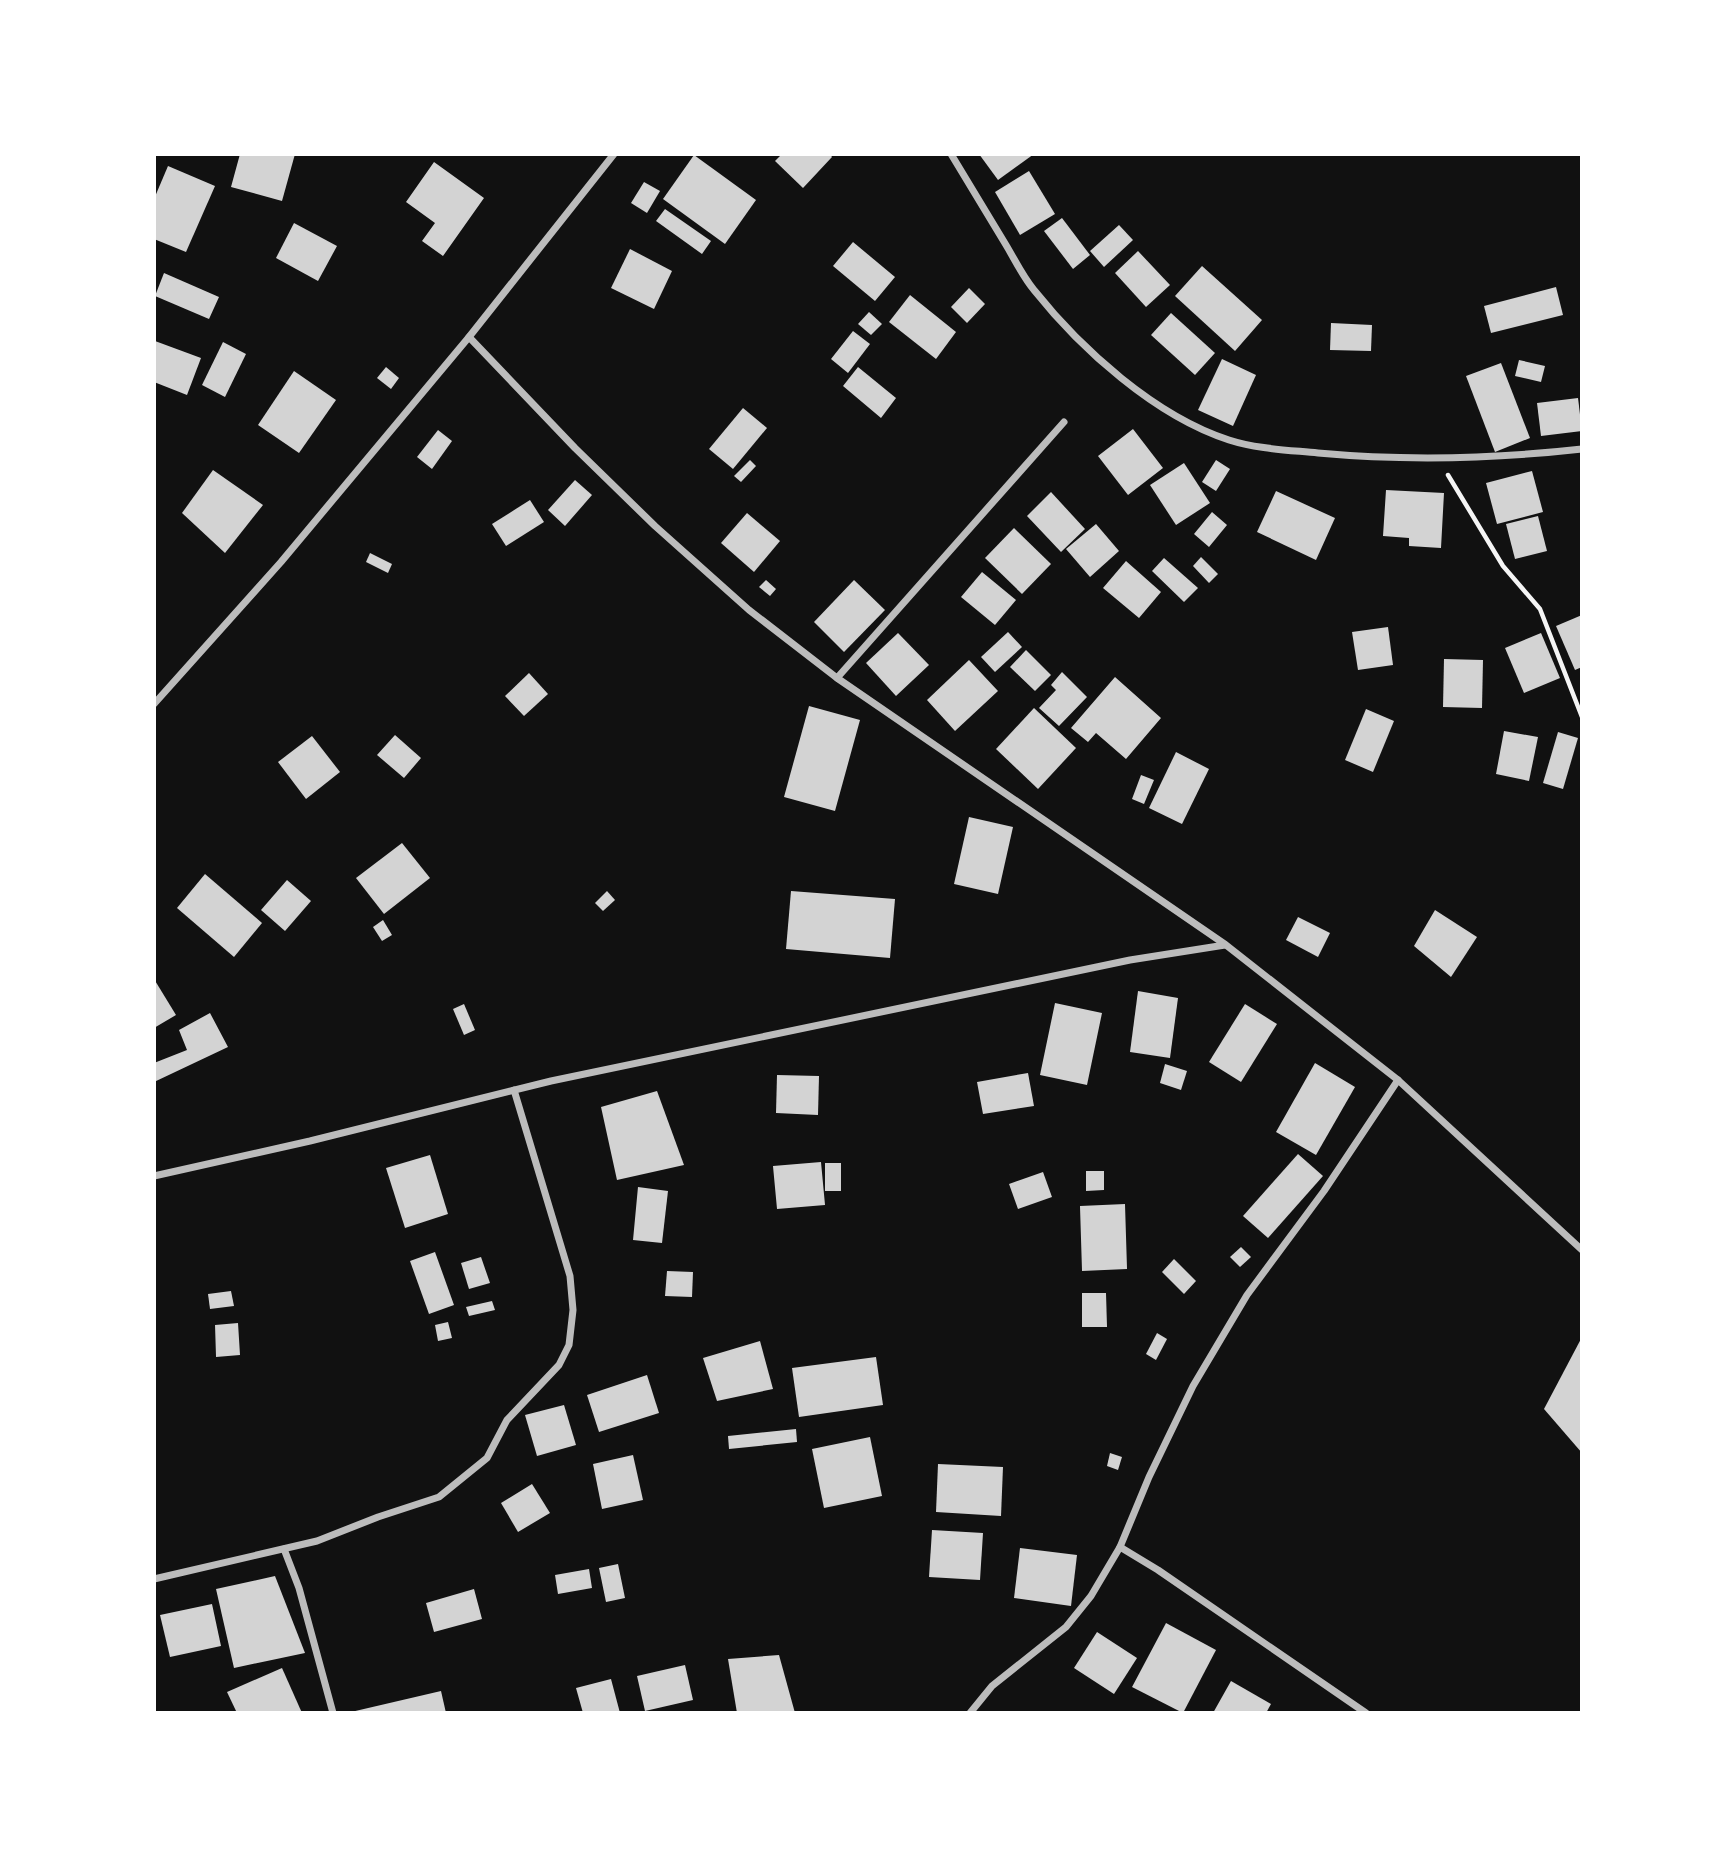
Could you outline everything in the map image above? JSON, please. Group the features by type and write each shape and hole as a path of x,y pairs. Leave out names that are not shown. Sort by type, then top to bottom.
{"street":[{"path":"154,704 281,562 469,337 614,154"},
{"path":"951,154 1031,288 1076,340 1142,395 1227,440 1257,447 1366,457 1439,460 1582,449"},
{"path":"469,337 575,448 655,526 749,610 837,678 1226,945 1398,1080 1582,1250"},
{"path":"837,678 1064,422"},
{"path":"154,1176 310,1141 514,1090 1130,960 1226,945"},
{"path":"970,1713 992,1686 1066,1627 1091,1596 1120,1547 1149,1476 1193,1387 1247,1294 1324,1191 1398,1080"},
{"path":"154,1578 317,1541 439,1497 487,1458 506,1420 559,1365 569,1345 573,1310 570,1276 514,1090"},
{"path":"1120,1547 1158,1570 1366,1713"},
{"path":"284,1549 299,1588 333,1713"}],"path":[{"path":"1439,460 1503,566 1540,609 1582,717"}],"building":[{"path":"240,154 295,154 282,201 231,187"},
{"path":"782,154 830,154 832,157 803,188 775,161"},
{"path":"979,154 1034,154 998,180"},
{"path":"694,155 756,200 725,244 663,199"},
{"path":"434,162 484,198 443,256 422,241 435,223 406,202"},
{"path":"168,166 215,186 186,252 154,239 154,199"},
{"path":"1029,171 1055,214 1020,235 995,192"},
{"path":"644,182 660,191 647,213 631,203"},
{"path":"665,209 711,241 702,254 656,221"},
{"path":"1062,218 1090,255 1073,269 1044,231"},
{"path":"294,223 337,246 318,281 276,258"},
{"path":"1119,225 1133,240 1104,267 1090,251"},
{"path":"853,242 895,277 875,301 833,266"},
{"path":"630,249 672,271 654,309 611,288"},
{"path":"1138,251 1170,285 1146,307 1115,273"},
{"path":"1202,266 1262,320 1235,351 1175,296"},
{"path":"164,273 219,297 209,319 155,296"},
{"path":"1556,287 1563,315 1491,333 1484,306"},
{"path":"969,288 985,304 967,323 951,307"},
{"path":"910,295 956,332 936,359 889,322"},
{"path":"869,312 882,324 871,335 858,324"},
{"path":"1171,313 1215,353 1195,375 1151,335"},
{"path":"1331,323 1372,325 1371,351 1330,350"},
{"path":"853,331 870,344 848,373 831,359"},
{"path":"155,341 201,358 187,395 154,382"},
{"path":"223,342 246,354 225,397 202,385"},
{"path":"1222,359 1256,375 1233,426 1198,410"},
{"path":"1519,360 1545,366 1541,382 1515,376"},
{"path":"1501,363 1530,438 1495,452 1466,376"},
{"path":"386,367 399,378 391,389 377,378"},
{"path":"858,367 896,398 881,418 843,386"},
{"path":"294,371 336,400 299,453 258,425"},
{"path":"1578,398 1582,431 1541,436 1537,403"},
{"path":"743,408 767,428 733,469 709,449"},
{"path":"1133,429 1163,468 1128,495 1098,456"},
{"path":"438,430 452,441 432,469 417,457"},
{"path":"750,460 756,466 741,482 734,476"},
{"path":"1216,460 1230,469 1216,491 1202,482"},
{"path":"1184,463 1210,503 1176,525 1150,485"},
{"path":"213,470 263,505 225,553 182,513"},
{"path":"1532,471 1543,512 1497,524 1486,483"},
{"path":"575,480 592,495 565,526 548,510"},
{"path":"1386,490 1444,493 1441,548 1409,546 1409,538 1383,536"},
{"path":"1276,491 1335,518 1316,560 1257,532"},
{"path":"1051,492 1085,529 1061,552 1027,516"},
{"path":"530,500 544,522 506,546 492,524"},
{"path":"1212,512 1227,525 1209,547 1194,534"},
{"path":"747,513 780,541 754,572 721,543"},
{"path":"1538,516 1547,551 1515,559 1506,524"},
{"path":"1096,524 1119,551 1090,577 1066,549"},
{"path":"1014,528 1051,564 1022,594 985,558"},
{"path":"370,553 392,564 388,573 366,562"},
{"path":"1201,557 1218,574 1209,583 1193,566"},
{"path":"1164,558 1198,588 1184,602 1152,571"},
{"path":"1126,561 1161,592 1139,618 1103,588"},
{"path":"982,572 1016,600 995,625 961,597"},
{"path":"766,580 776,589 770,596 759,587"},
{"path":"854,580 885,610 844,652 814,622"},
{"path":"1582,615 1582,667 1575,670 1556,626"},
{"path":"1388,627 1393,665 1358,670 1352,632"},
{"path":"1008,632 1022,647 995,672 981,657"},
{"path":"898,633 929,665 896,696 866,663"},
{"path":"1541,633 1560,678 1524,693 1505,648"},
{"path":"1026,650 1051,675 1035,691 1010,667"},
{"path":"1444,659 1483,660 1482,708 1443,707"},
{"path":"969,660 998,691 955,731 927,700"},
{"path":"1062,672 1087,697 1059,726 1039,708 1056,690 1051,685"},
{"path":"529,673 548,694 524,716 505,696"},
{"path":"1115,677 1161,718 1126,759 1096,733 1088,742 1071,728"},
{"path":"809,706 860,720 835,811 784,797"},
{"path":"1034,708 1076,748 1038,789 996,749"},
{"path":"1366,709 1394,721 1373,772 1345,760"},
{"path":"1504,731 1538,737 1529,781 1496,774"},
{"path":"1558,732 1578,738 1563,789 1543,783"},
{"path":"395,735 421,758 404,778 377,755"},
{"path":"312,736 340,772 306,799 278,762"},
{"path":"1176,752 1209,769 1182,824 1149,808"},
{"path":"1141,775 1154,780 1144,804 1132,799"},
{"path":"969,817 1013,827 998,894 954,884"},
{"path":"402,843 430,878 384,914 356,878"},
{"path":"205,874 262,923 234,957 177,908"},
{"path":"287,880 311,901 285,931 261,910"},
{"path":"607,891 615,900 603,911 595,903"},
{"path":"791,891 895,899 890,958 786,949"},
{"path":"1435,910 1477,937 1451,977 1414,946"},
{"path":"1298,917 1330,933 1318,957 1286,940"},
{"path":"383,920 392,935 382,941 373,927"},
{"path":"154,979 176,1015 154,1028"},
{"path":"1138,991 1178,998 1170,1058 1130,1052"},
{"path":"1055,1003 1102,1013 1087,1085 1040,1075"},
{"path":"464,1004 475,1030 464,1035 453,1009"},
{"path":"1245,1004 1277,1024 1241,1082 1209,1062"},
{"path":"210,1013 228,1047 154,1082 154,1063 187,1050 179,1030"},
{"path":"1315,1063 1355,1087 1316,1155 1276,1132"},
{"path":"1165,1064 1187,1071 1181,1090 1160,1083"},
{"path":"1028,1073 1034,1106 983,1114 977,1082"},
{"path":"777,1075 819,1076 818,1115 776,1113"},
{"path":"657,1091 684,1165 617,1180 601,1107"},
{"path":"1298,1154 1323,1176 1268,1238 1243,1216"},
{"path":"430,1155 448,1214 405,1228 386,1168"},
{"path":"821,1162 825,1205 777,1209 773,1166"},
{"path":"825,1163 841,1163 841,1191 825,1191"},
{"path":"1086,1171 1104,1171 1104,1190 1086,1191"},
{"path":"1043,1172 1052,1197 1018,1209 1009,1184"},
{"path":"638,1187 668,1191 662,1243 633,1240"},
{"path":"1125,1204 1127,1269 1082,1271 1080,1206"},
{"path":"1241,1247 1251,1257 1240,1267 1230,1257"},
{"path":"435,1252 454,1305 429,1314 410,1261"},
{"path":"481,1257 490,1283 469,1289 461,1263"},
{"path":"1174,1259 1196,1281 1184,1294 1162,1272"},
{"path":"667,1271 693,1272 692,1297 665,1296"},
{"path":"231,1291 234,1306 210,1309 208,1294"},
{"path":"1082,1293 1106,1293 1107,1327 1082,1327"},
{"path":"492,1301 495,1310 469,1316 466,1307"},
{"path":"448,1322 452,1338 438,1341 435,1325"},
{"path":"238,1323 240,1355 216,1357 215,1325"},
{"path":"1157,1333 1167,1339 1156,1360 1146,1354"},
{"path":"1582,1337 1582,1453 1544,1409"},
{"path":"760,1341 773,1389 717,1401 703,1358"},
{"path":"876,1357 883,1405 799,1417 792,1368"},
{"path":"647,1375 659,1413 599,1432 587,1395"},
{"path":"564,1405 576,1445 537,1456 525,1415"},
{"path":"796,1429 797,1442 729,1449 728,1436"},
{"path":"870,1437 882,1496 824,1508 812,1449"},
{"path":"1110,1453 1122,1457 1118,1470 1107,1466"},
{"path":"633,1455 643,1500 602,1509 593,1464"},
{"path":"938,1464 1003,1467 1001,1516 936,1512"},
{"path":"532,1484 550,1513 518,1532 501,1503"},
{"path":"932,1530 983,1533 980,1580 929,1577"},
{"path":"1020,1548 1077,1555 1071,1606 1014,1598"},
{"path":"618,1564 625,1598 606,1602 599,1568"},
{"path":"589,1569 592,1588 558,1594 555,1575"},
{"path":"275,1576 305,1653 234,1668 216,1589"},
{"path":"474,1589 482,1619 434,1632 426,1603"},
{"path":"212,1604 221,1646 170,1657 160,1615"},
{"path":"1166,1623 1216,1650 1183,1713 1132,1687"},
{"path":"1097,1632 1137,1658 1114,1694 1074,1668"},
{"path":"779,1655 795,1713 737,1713 728,1659"},
{"path":"685,1665 693,1700 645,1711 637,1676"},
{"path":"282,1668 302,1713 237,1713 227,1692"},
{"path":"611,1679 620,1713 583,1713 576,1688"},
{"path":"1231,1681 1271,1704 1266,1713 1213,1713"},
{"path":"441,1691 446,1713 351,1712"}]}
